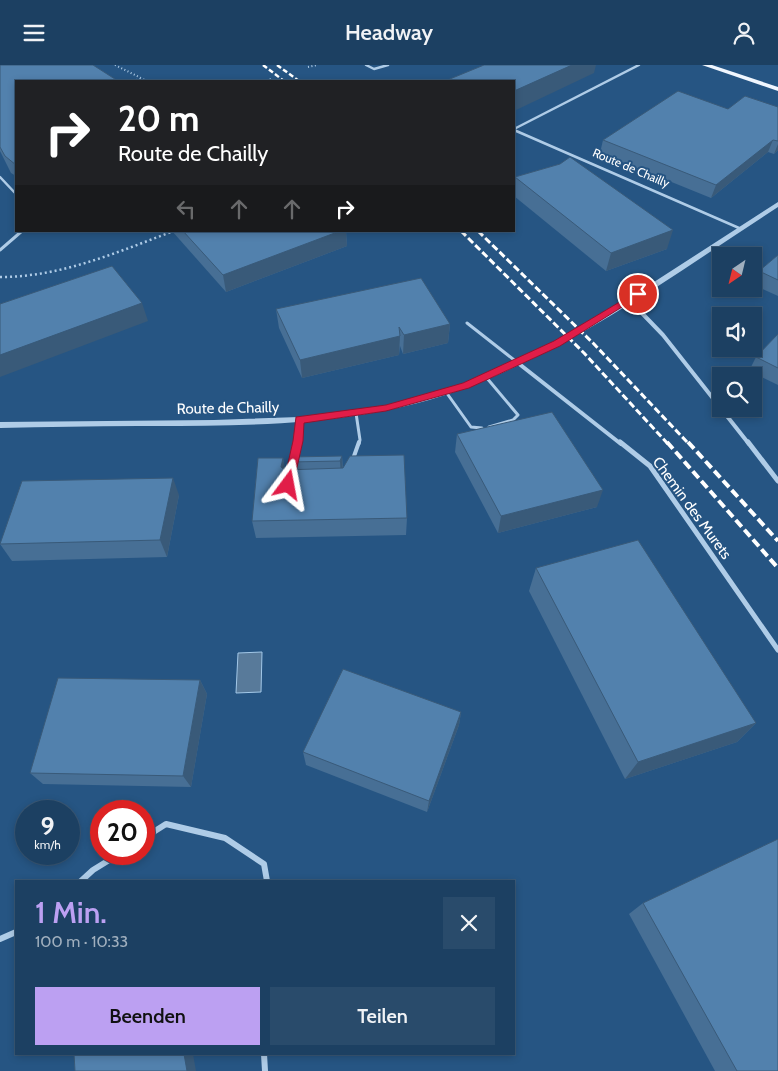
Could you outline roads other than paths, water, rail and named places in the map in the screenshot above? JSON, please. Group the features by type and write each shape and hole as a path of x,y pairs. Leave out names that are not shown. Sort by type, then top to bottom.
{"main road":[{"path":"705,65 778,89"}],"street":[{"name":"Route de Chailly","path":"0,425 244,423 299,420 386,408 446,392 518,363 557,343 627,301 778,204"},
{"path":"627,301 636,307 663,335 778,481"},
{"name":"Chemin des Murets","path":"518,363 650,466 778,650"},
{"path":"155,832 166,825 225,838 264,864 267,880"},
{"path":"81,880 101,865"},
{"path":"0,939 15,932"},
{"path":"264,1055 265,1071"}],"lane":[{"path":"366,65 374,69 388,65"},
{"name":"Route de Chailly","path":"515,128 639,65"},
{"name":"Route de Chailly","path":"515,129 740,228"},
{"path":"0,177 15,193"},
{"path":"0,250 21,232"},
{"path":"467,323 518,363"},
{"path":"446,392 474,429 515,419 518,413 486,377"},
{"path":"351,465 360,440 356,413"},
{"path":"292,467 298,441 299,420"}],"water":[{"path":"262,652 261,692 236,693 238,653"}],"railway":[{"path":"263,65 283,80"},
{"path":"277,65 298,80"},
{"path":"462,232 584,353 668,444"},
{"path":"479,232 594,344 689,444"},
{"path":"667,442 778,568"},
{"path":"688,442 778,541"}]}
